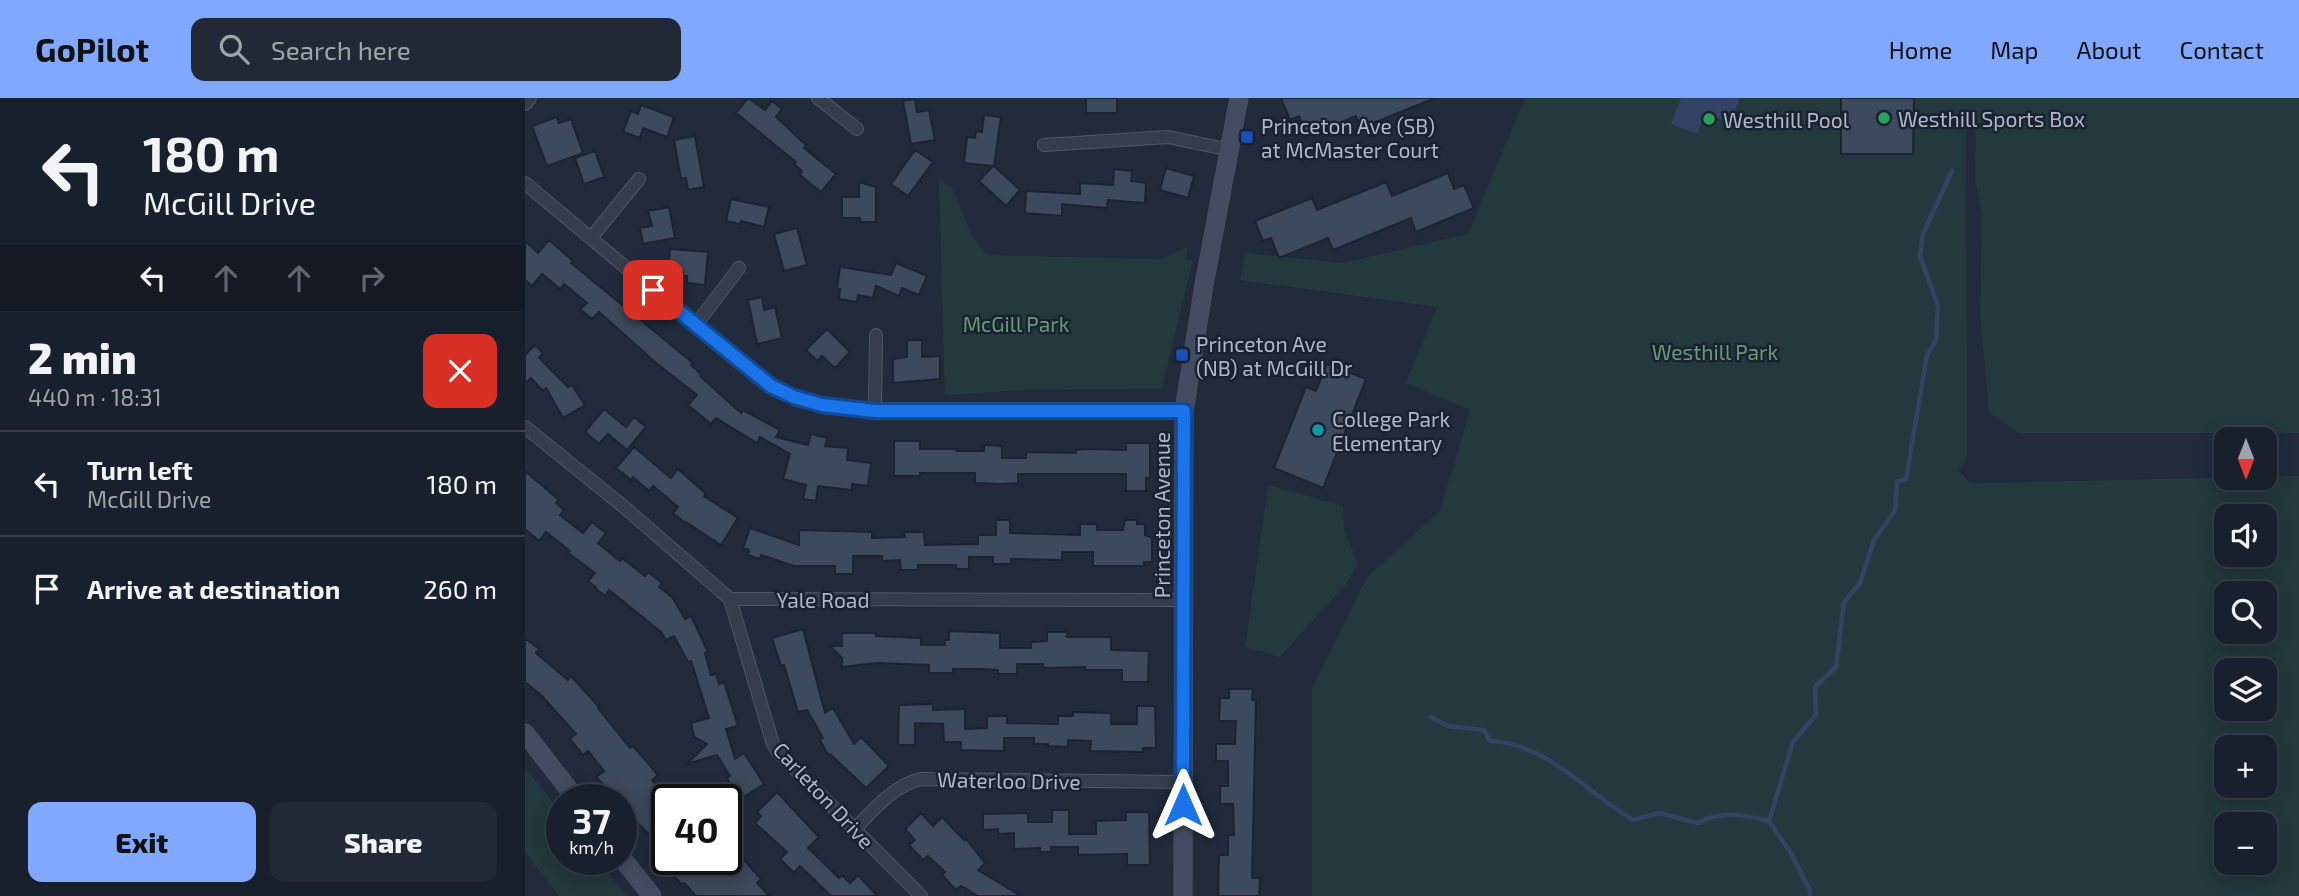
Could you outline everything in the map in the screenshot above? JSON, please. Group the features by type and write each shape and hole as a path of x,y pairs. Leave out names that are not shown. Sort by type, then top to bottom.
{"street":[{"path":"525,104 530,98"},
{"path":"818,98 857,129"},
{"name":"Princeton Avenue","path":"1183,896 1184,411 1204,285 1240,98"},
{"path":"1044,145 1168,138 1230,150"},
{"path":"591,238 639,179"},
{"path":"525,183 695,326 783,393 836,408 875,411 1184,411"},
{"path":"695,326 739,268"},
{"path":"875,411 876,335"},
{"path":"525,427 624,507 730,599"},
{"name":"Yale Road","path":"730,599 1183,600"},
{"name":"Carleton Drive","path":"730,599 773,744 778,752 921,896"},
{"path":"525,733 565,784"},
{"name":"Waterloo Drive","path":"854,830 895,791 921,779 1183,782"},
{"path":"635,875 652,896"}],"green space":[{"name":"Westhill Park","path":"1525,98 2299,98 2299,433 2277,433 2277,427 2214,427 2214,433 2019,433 1989,412 1980,314 1982,217 1975,180 1976,137 1966,109 1967,460 1958,470 1970,483 2214,478 2214,490 2277,490 2277,476 2299,476 2299,896 1312,896 1312,688 1367,577 1440,511 1470,410 1406,383 1437,307 1240,280 1245,253 1342,263 1468,234"},
{"name":"McGill Park","path":"939,180 952,187 972,236 988,255 1162,259 1188,247 1185,260 1193,260 1162,389 1026,390 945,395"},
{"path":"1268,485 1343,506 1344,530 1358,563 1347,583 1280,657 1245,647"},
{"path":"525,768 546,794 546,875 610,875 626,896 559,896 525,852"}],"water":[{"path":"1681,98 1740,98 1730,123 1705,113 1697,134 1671,124"}],"building":[{"path":"748,98 765,110 772,101 782,109 776,117 806,145 804,148 836,174 821,192 800,175 802,171 794,164 796,162 736,113"},
{"path":"1086,98 1117,98 1117,113 1086,113"},
{"path":"1281,98 1435,98 1361,128 1356,116 1307,136 1299,116 1290,120"},
{"name":"Westhill Sports Box","path":"1841,98 1914,98 1913,154 1841,154"},
{"path":"915,99 917,112 929,110 935,140 911,144 903,101"},
{"path":"641,105 674,117 667,137 643,128 640,138 623,132 631,111 638,114"},
{"path":"984,115 1001,117 994,166 1020,190 1006,206 979,181 993,166 964,163 967,137 975,138 976,131 982,132"},
{"path":"557,117 559,123 571,119 583,153 547,166 532,126"},
{"path":"695,136 704,187 688,190 686,178 681,179 674,140"},
{"path":"915,150 933,162 908,196 891,184"},
{"path":"595,151 604,177 584,184 575,158"},
{"path":"1166,168 1194,176 1188,198 1160,190"},
{"path":"1114,169 1132,171 1131,181 1146,183 1145,203 1108,200 1107,208 1062,204 1062,216 1025,213 1026,191 1080,194 1080,183 1113,185"},
{"path":"1448,173 1454,189 1464,185 1474,208 1416,232 1411,218 1333,250 1328,238 1279,258 1271,238 1263,241 1255,221 1312,198 1317,210 1386,182 1392,196"},
{"path":"859,182 876,187 876,222 860,222 860,218 842,218 842,197 859,197"},
{"path":"731,199 769,207 764,227 741,221 740,224 726,221"},
{"path":"669,207 675,238 643,244 640,228 652,226 648,211"},
{"path":"797,228 807,265 784,271 774,234"},
{"path":"549,240 573,261 571,263 693,363 691,365 700,376 741,413 743,410 780,430 776,437 808,445 811,434 827,438 825,446 848,448 847,460 871,463 868,486 852,484 852,490 818,486 816,501 803,499 806,485 783,479 790,454 760,437 757,443 716,418 711,424 688,405 697,395 599,312 592,319 580,309 587,303 564,284 560,289 542,274 532,286 525,280 525,241 538,253"},
{"path":"670,249 708,252 705,285 687,283 687,276 683,276 683,272 668,270"},
{"path":"896,263 927,276 919,295 902,288 899,296 876,286 873,298 858,295 857,302 839,299 840,289 837,288 840,267 891,275"},
{"path":"762,297 764,310 775,307 782,338 757,344 748,300"},
{"path":"827,329 850,352 835,368 822,356 817,361 806,350"},
{"path":"907,340 922,340 922,357 940,356 940,379 893,383 893,359 907,357"},
{"path":"535,345 543,353 539,358 568,387 572,385 585,405 563,418 546,388 543,391 531,378 525,384 525,355"},
{"name":"College Park Elementary","path":"1327,364 1366,379 1323,488 1274,468 1306,387 1316,391"},
{"path":"604,409 626,427 634,417 646,427 627,450 608,434 599,444 585,432"},
{"path":"894,441 920,441 920,449 957,451 984,451 984,445 1002,446 1002,458 1026,458 1026,452 1126,450 1126,443 1150,443 1150,478 1146,478 1146,491 1126,491 1126,474 1018,474 1018,483 1001,484 975,483 975,473 894,476"},
{"path":"634,447 671,478 678,469 706,494 704,496 738,518 721,545 673,513 678,507 653,486 649,491 633,477 631,480 616,468"},
{"path":"525,471 559,500 556,503 564,510 560,515 583,533 592,522 606,533 598,543 620,561 622,558 645,576 648,572 662,583 659,587 672,597 685,619 691,616 708,652 705,653 711,675 716,674 719,684 724,682 738,726 726,729 735,759 744,753 764,784 742,798 742,784 730,784 727,778 730,776 717,755 687,764 707,744 694,737 691,723 709,718 691,661 688,662 674,636 666,640 661,632 609,590 605,596 595,588 588,581 595,573 546,532 539,541 525,529"},
{"path":"996,520 1010,520 1010,533 1080,535 1080,524 1097,524 1097,530 1123,530 1125,520 1137,520 1137,524 1145,524 1145,535 1152,538 1152,562 1144,562 1144,566 1093,566 1093,552 1062,552 1062,560 1011,559 1011,564 993,564 993,557 969,557 969,569 956,569 956,565 918,565 918,570 901,570 900,560 882,561 882,556 853,556 853,574 835,574 835,566 794,566 761,555 760,559 748,555 749,550 743,548 750,528 799,545 799,530 872,532 872,538 905,537 904,532 924,532 925,545 978,544 978,535 996,535"},
{"path":"803,629 825,713 833,708 854,744 861,737 889,766 866,788 828,755 820,740 823,738 807,710 798,712 784,665 781,666 772,638"},
{"path":"949,631 1000,633 1000,648 1031,648 1031,642 1047,641 1047,632 1067,632 1067,637 1111,637 1111,650 1149,651 1148,682 1122,682 1122,670 1043,668 1043,664 1017,664 1017,674 998,674 998,670 982,669 953,669 953,673 929,673 929,665 876,663 842,667 842,658 830,646 842,646 842,633 876,633 876,636 921,638 921,645 945,645 945,640 949,640"},
{"path":"525,638 539,649 536,653 568,680 571,676 630,748 633,746 658,775 652,780 656,784 651,784 651,837 637,822 637,784 602,784 596,777 604,771 588,751 583,755 570,739 576,734 541,695 525,682"},
{"path":"1229,689 1253,689 1252,700 1256,700 1252,878 1260,878 1259,896 1218,896 1219,855 1228,855 1228,835 1234,835 1233,804 1220,804 1220,786 1228,786 1228,761 1216,761 1216,744 1235,744 1236,721 1219,721 1220,698 1229,698"},
{"path":"933,704 933,710 965,709 965,729 987,728 987,716 1007,716 1007,723 1058,724 1058,716 1073,716 1073,712 1111,713 1111,724 1137,724 1137,706 1155,706 1156,748 1143,748 1143,752 1090,751 1091,741 1068,740 1068,747 1034,744 1034,738 1004,738 1004,751 961,750 961,742 944,742 943,724 915,723 915,745 898,745 899,705"},
{"path":"777,792 819,837 808,848 839,878 842,875 850,883 858,875 877,896 831,896 800,866 794,873 780,859 787,852 755,823 761,816 757,812"},
{"path":"1052,810 1069,810 1069,834 1096,834 1096,821 1126,820 1126,812 1149,812 1150,865 1127,865 1127,854 1078,855 1078,847 1051,847 1051,852 1040,852 1040,848 1014,849 1014,833 998,834 998,829 983,830 983,814 1028,813 1028,822 1052,822"},
{"path":"921,813 933,826 942,817 966,839 985,863 978,870 1021,896 978,896 961,886 956,890 942,875 945,872 928,856 923,860 909,845 915,840 905,829"},
{"path":"742,858 761,879 757,883 769,896 696,896 684,883 682,885 673,875 742,875"}],"waterway":[{"path":"1769,821 1793,742 1816,715 1815,687 1836,667 1844,602 1860,583 1874,540 1895,511 1897,482 1906,479 1927,355 1936,340 1938,306 1920,256 1923,234 1952,171"},
{"path":"1431,717 1448,726 1484,730 1490,741 1530,750 1566,771 1633,820 1659,813 1698,823 1724,815 1769,821 1792,855 1810,896"}],"place":[{"name":"Westhill Sports Box","path":"1884,118"},
{"name":"Westhill Pool","path":"1709,119"},
{"name":"Princeton Ave (SB) at McMaster Court","path":"1247,137"},
{"name":"Princeton Ave (NB) at McGill Dr","path":"1182,355"},
{"name":"College Park Elementary","path":"1318,430"}],"route":[{"path":"653,290 771,386 783,393 822,405 875,411 1184,411 1183,805"}]}
